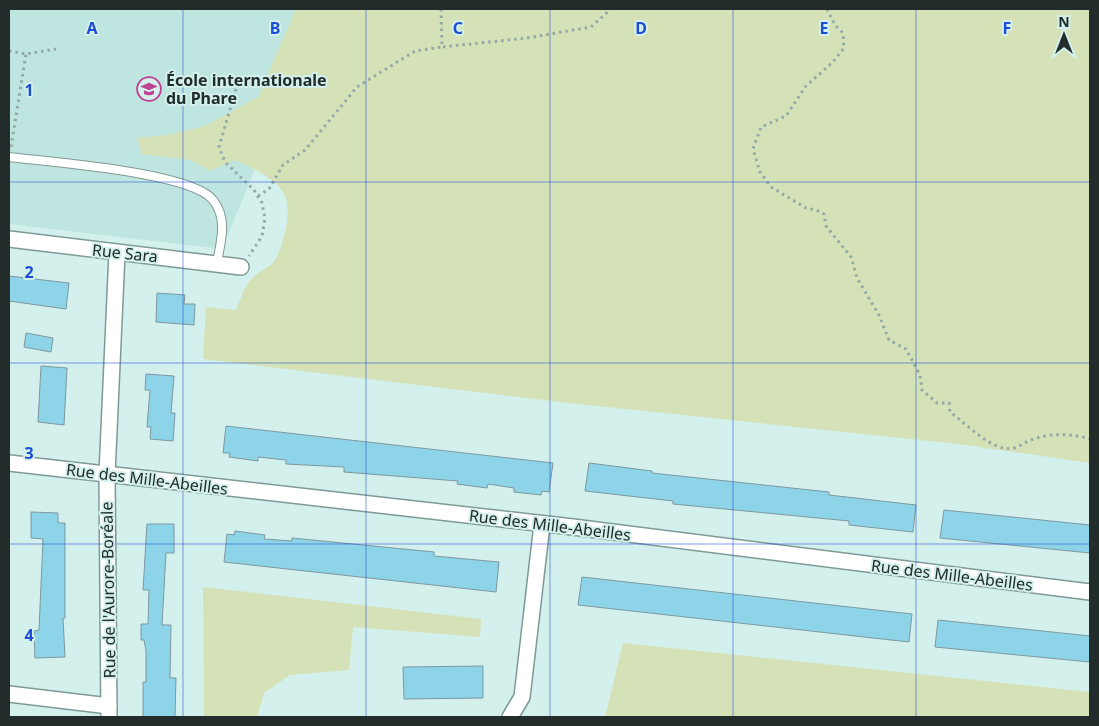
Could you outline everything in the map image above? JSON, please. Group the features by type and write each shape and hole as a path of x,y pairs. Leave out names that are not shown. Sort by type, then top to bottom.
{"street":[{"name":"Rue Sara","path":"9,239 216,262 241,267"},
{"name":"Rue de l'Aurore-Boréale","path":"109,712 107,474 117,252"},
{"name":"Rue des Mille-Abeilles","path":"9,463 542,524 1090,592"},
{"path":"510,717 522,696 542,524"},
{"path":"9,694 109,712"}],"lane":[{"path":"9,157 151,175 196,188 212,198 222,214 223,232 216,262"}],"path":[{"path":"441,9 442,47"},
{"path":"258,196 269,189 283,165 304,150 357,87 415,51 527,38 590,27 611,9"},
{"path":"827,9 835,25 843,33 844,48 833,62 806,86 786,116 761,127 752,149 760,172 771,187 806,208 824,214 826,226 851,257 857,278 879,315 889,340 906,349 920,375 922,390 938,403 949,402 950,412 998,446 1016,449 1036,438 1058,436 1079,436 1090,439"},
{"path":"9,51 26,54 56,49"},
{"path":"9,157 26,54"},
{"path":"236,89 219,147 225,162 258,196 265,218 262,236 241,267"}],"shaded area":[{"name":"École internationale du Phare","path":"9,9 321,9 222,249 9,224"}],"green space":[{"path":"296,9 1090,9 1090,463 958,444 568,403 203,359 206,307 236,310 249,281 273,263 277,257 286,228 286,199 279,187 268,177 235,160 210,171 191,160 142,154 137,138 166,135 205,126 258,97"},
{"path":"203,587 481,619 480,637 353,627 349,670 290,675 264,693 257,717 204,717"},
{"path":"623,643 1090,692 1090,717 605,717"}],"building":[{"path":"9,276 69,283 66,309 9,301"},
{"path":"157,293 185,295 184,304 195,304 194,325 156,322"},
{"path":"26,333 53,338 51,352 24,347"},
{"path":"41,366 67,368 64,425 38,422"},
{"path":"146,374 174,376 171,413 175,413 173,441 150,439 151,427 147,427 150,390 145,390"},
{"path":"226,426 553,463 549,492 542,491 541,495 514,492 514,488 488,484 487,488 457,484 458,481 344,472 344,467 286,464 286,460 258,457 258,461 229,457 230,453 223,453"},
{"path":"589,463 652,471 652,473 829,492 829,495 916,505 913,532 849,525 849,521 673,504 673,501 585,491"},
{"path":"944,510 1090,525 1090,553 940,538"},
{"path":"31,512 58,513 58,523 65,523 65,618 63,618 65,657 35,658 34,631 39,630 43,539 31,538"},
{"path":"147,524 174,524 174,553 166,553 162,625 171,625 170,678 176,678 175,717 143,717 143,682 146,682 146,651 144,640 141,640 141,624 148,624 149,590 143,590"},
{"path":"235,531 265,535 264,539 292,541 292,538 434,552 434,556 499,562 496,592 224,562 227,534 234,535"},
{"path":"582,577 912,614 909,642 578,605"},
{"path":"938,620 1090,636 1090,662 935,647"},
{"path":"483,666 483,698 404,699 403,667"}],"place":[{"name":"École internationale du Phare","path":"149,89"}]}
